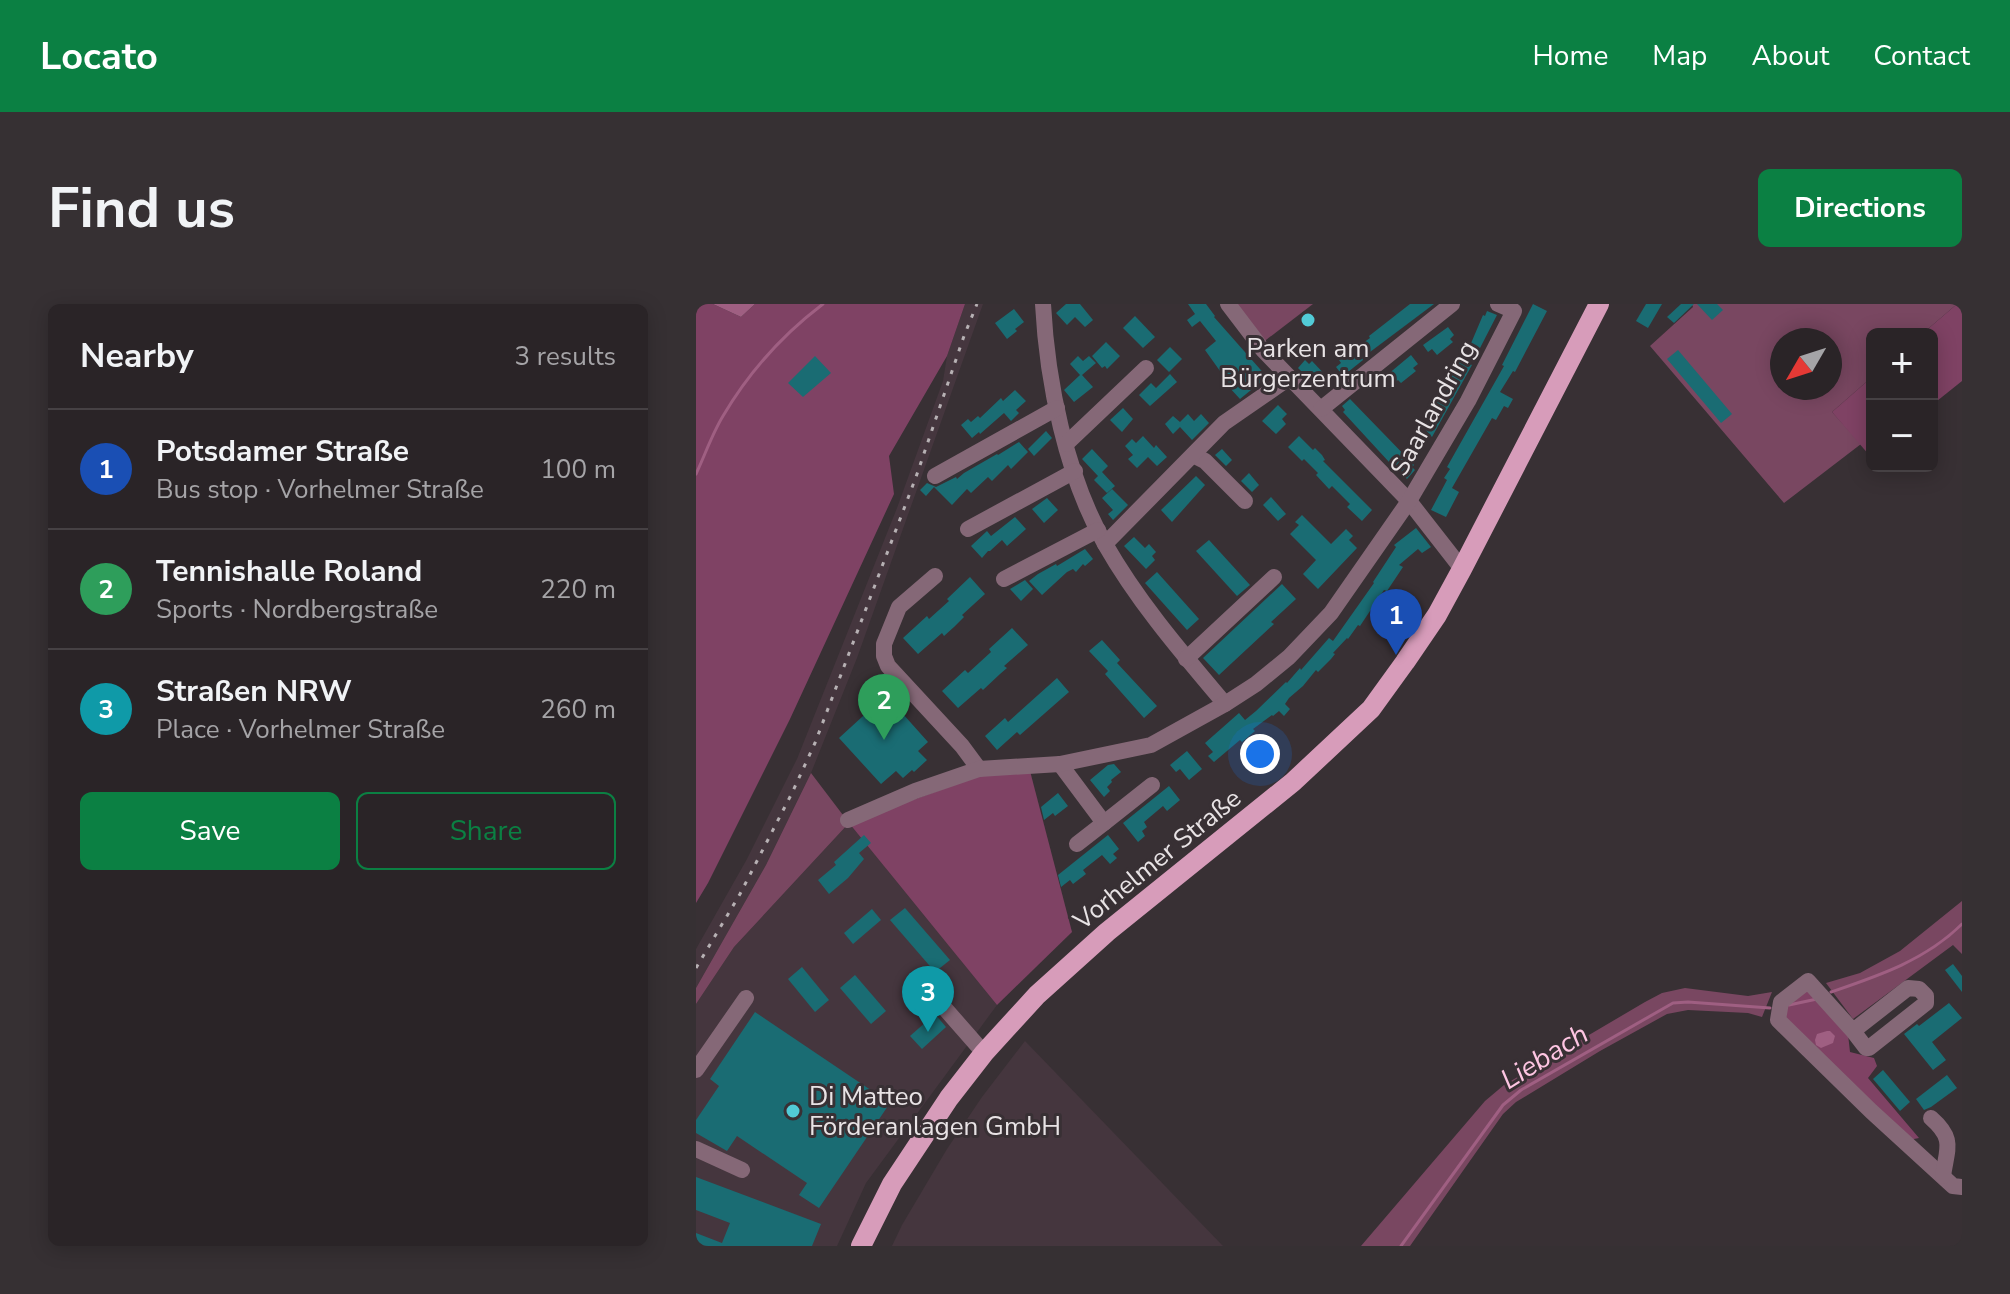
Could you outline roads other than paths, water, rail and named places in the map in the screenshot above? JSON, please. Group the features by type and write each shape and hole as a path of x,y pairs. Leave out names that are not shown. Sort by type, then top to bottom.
{"main road":[{"name":"Vorhelmer Straße","path":"861,1246 892,1184 949,1098 984,1053 1037,995 1095,942 1293,782 1371,709 1429,627 1462,569 1599,304"}],"street":[{"path":"1043,304 1046,349 1066,444 1102,537 1135,592 1225,704"},
{"path":"1228,304 1263,350 1409,501 1462,569"},
{"name":"Saarlandring","path":"1321,409 1452,304"},
{"name":"Saarlandring","path":"848,820 915,791 979,769 1060,764 1151,745 1256,684 1289,657 1331,613 1409,501 1468,401 1510,306"},
{"path":"1066,444 1146,368"},
{"path":"1004,579 1102,537 1224,423 1289,378"},
{"path":"935,476 1057,408"},
{"path":"1193,455 1205,461 1245,501"},
{"path":"968,529 1075,471"},
{"path":"935,576 899,607 884,644 884,656 888,666 962,746 979,769"},
{"path":"1186,659 1274,577"},
{"path":"1060,764 1104,823"},
{"path":"1077,844 1152,785"},
{"path":"1853,1031 1808,981 1781,1002 1778,1020 1953,1186 1962,1187"},
{"path":"696,1070 746,998"},
{"path":"941,1004 984,1053"},
{"path":"1931,1118 1945,1129 1948,1137 1943,1176"},
{"path":"696,1149 742,1170"}],"waterway":[{"path":"696,474 719,423 744,384 780,341 823,304"},
{"path":"1831,992 1917,957 1962,924"},
{"path":"1789,1005 1817,999"},
{"name":"Liebach","path":"1401,1246 1503,1105 1521,1090 1673,1003 1770,1008"}],"railway":[{"path":"696,968 740,894 815,743 916,477 977,304"}],"place":[{"name":"Parken am Bürgerzentrum","path":"1308,320"},
{"name":"Potsdamer Straße","path":"1396,655"},
{"name":"Tennishalle Roland","path":"884,740"},
{"name":"Straßen NRW","path":"928,1032"},
{"name":"Di Matteo Förderanlagen GmbH","path":"793,1111"}]}
